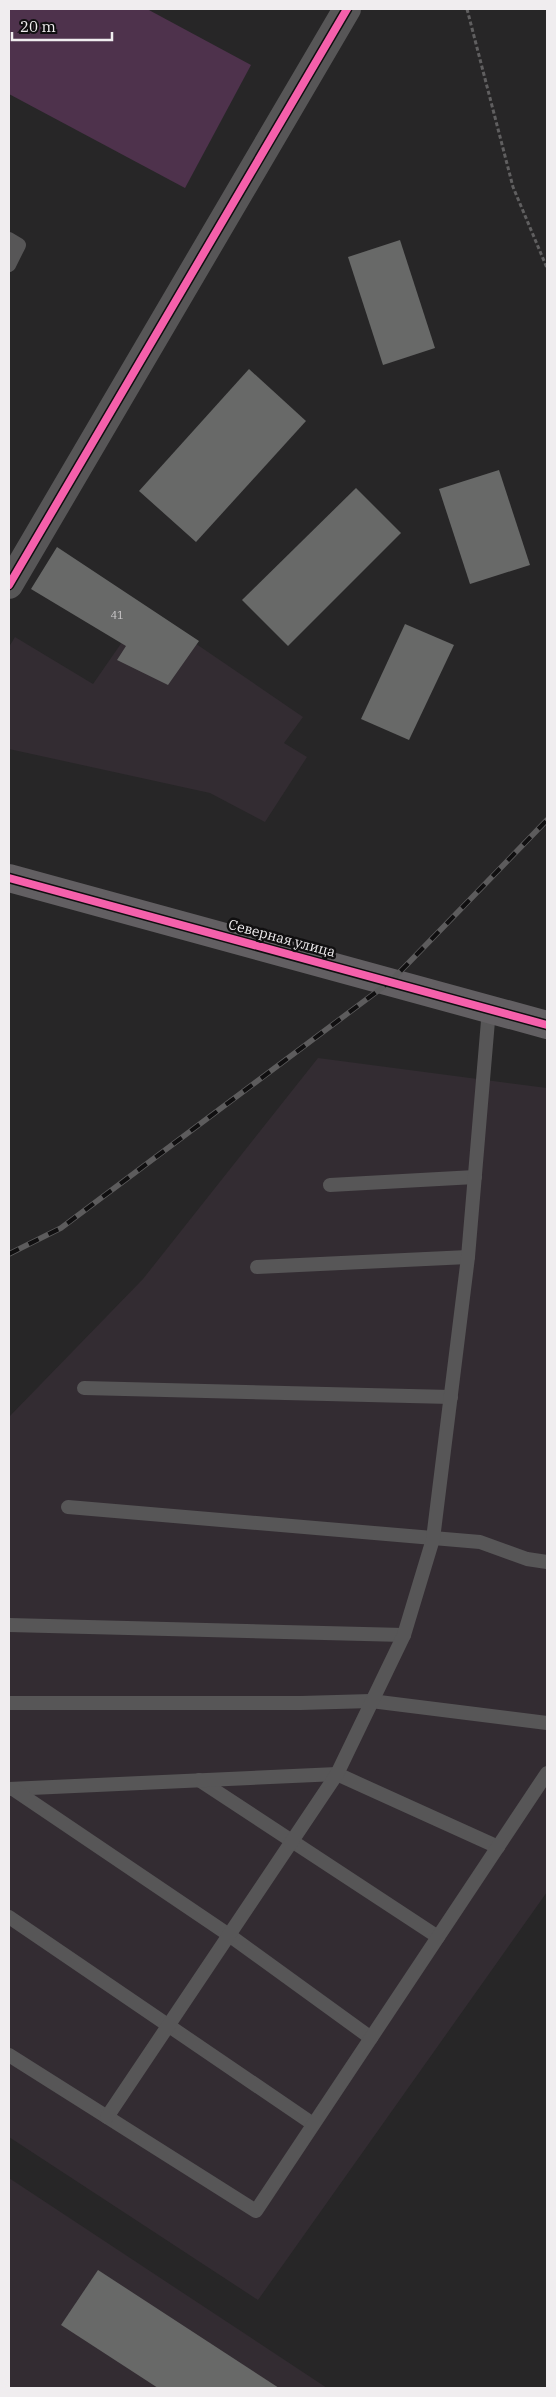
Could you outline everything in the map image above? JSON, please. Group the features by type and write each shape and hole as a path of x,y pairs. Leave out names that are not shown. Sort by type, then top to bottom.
{"street":[{"path":"9,585 347,9"},
{"name":"Северная улица","path":"9,878 547,1025"}],"lane":[{"path":"9,239 19,245 9,264"},
{"path":"107,2117 337,1774 404,1634 433,1539 468,1257 489,1008"},
{"path":"330,1185 475,1178"},
{"path":"257,1267 468,1257"},
{"path":"84,1388 451,1397"},
{"path":"68,1507 480,1542 528,1558 547,1562"},
{"path":"9,1625 404,1634"},
{"path":"9,1703 301,1703 371,1701 547,1722"},
{"path":"9,2054 256,2211 547,1773"},
{"path":"11,1789 337,1774 498,1847"},
{"path":"200,1780 438,1937"},
{"path":"11,1789 229,1935 371,2038"},
{"path":"9,1917 169,2024 313,2124"}],"path":[{"path":"467,9 513,187 547,268"}],"shaded area":[{"path":"9,9 147,9 251,65 185,188 9,94"},
{"path":"145,609 303,717 284,743 307,757 265,822 210,793 9,749 9,647 15,637 93,684"},
{"path":"318,1058 547,1088 547,1892 258,2300 9,2137 9,1417 143,1279"},
{"path":"9,2178 327,2388 9,2388"}],"building":[{"path":"400,240 435,348 383,365 348,257"},
{"path":"249,369 306,421 196,542 139,491"},
{"path":"499,470 530,565 470,584 439,489"},
{"path":"356,488 401,533 288,646 242,600"},
{"path":"57,547 199,641 168,685 117,660 126,646 31,589"},
{"path":"405,624 454,645 409,740 361,719"},
{"path":"98,2270 279,2388 158,2388 61,2325"}],"railway":[{"path":"9,1254 61,1228 391,981 547,820"}],"cycle path":[{"path":"9,585 347,9"},
{"path":"9,878 547,1025"}]}
